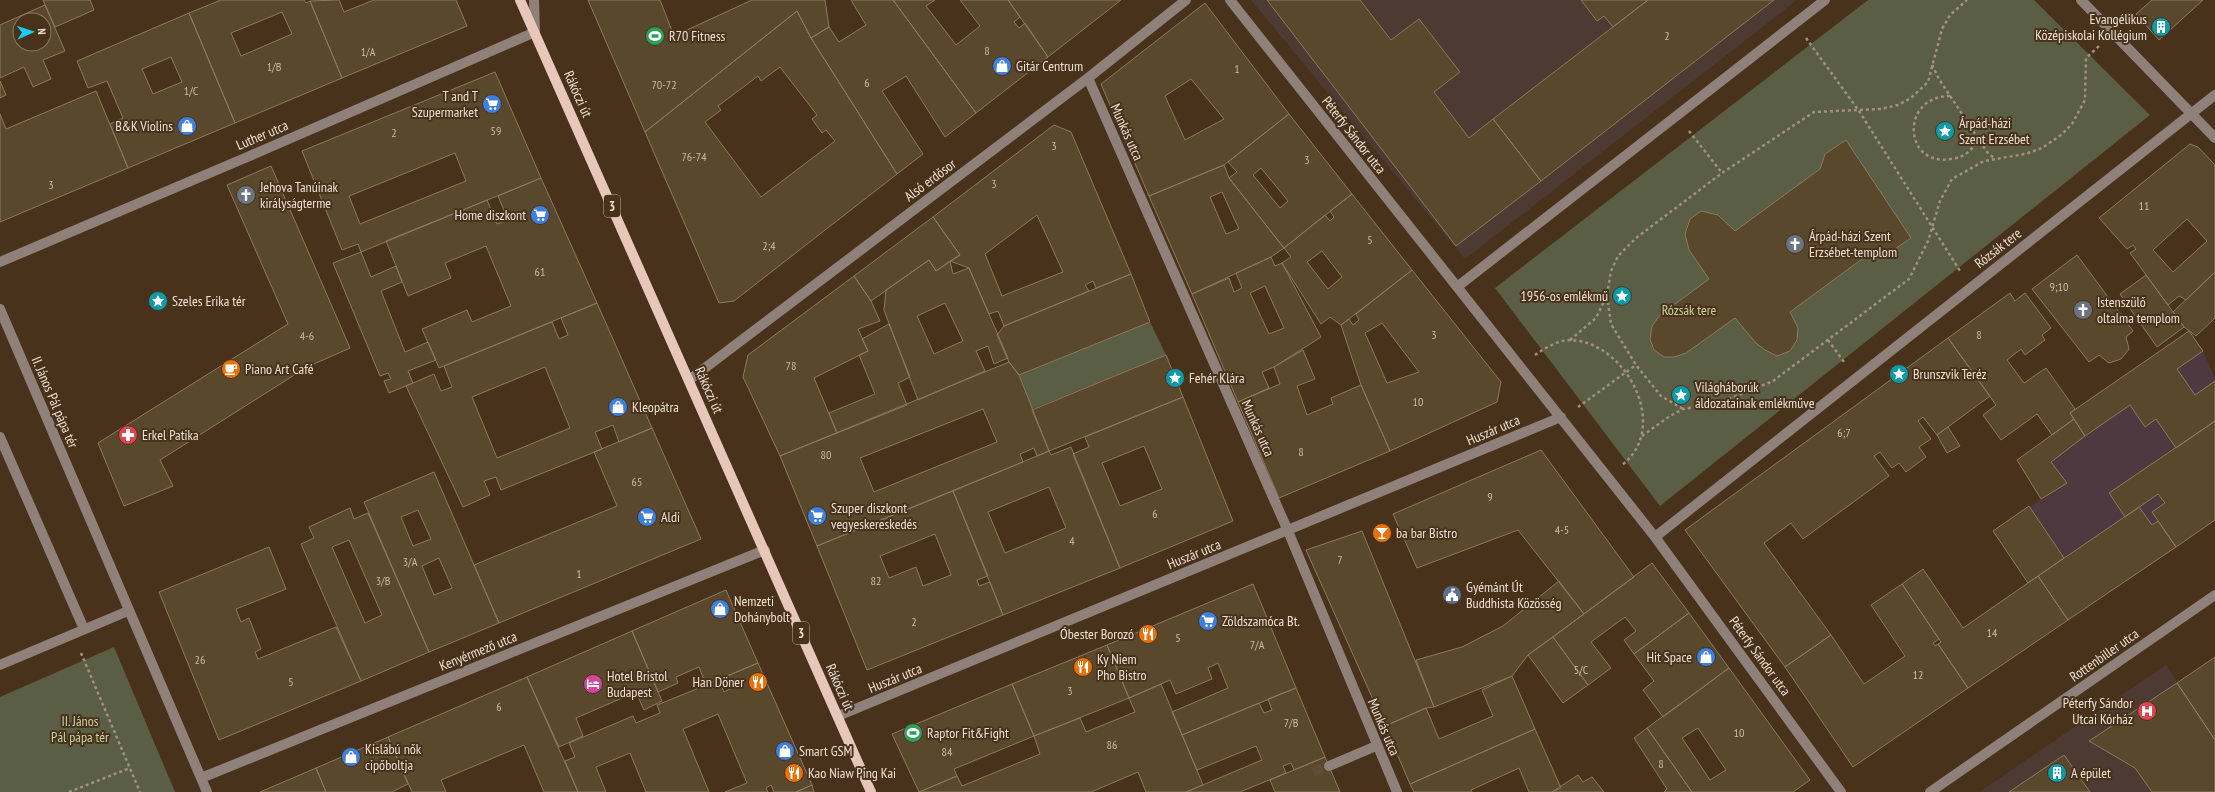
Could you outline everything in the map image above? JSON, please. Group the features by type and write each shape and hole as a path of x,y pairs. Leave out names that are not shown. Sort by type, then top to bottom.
{"main road":[{"name":"Rákóczi út","path":"520,0 872,792"}],"street":[{"path":"534,0 535,32"},
{"name":"Alsó erdősor","path":"689,380 1088,78 1186,0"},
{"name":"Péterfy Sándor utca","path":"1230,0 1457,287"},
{"path":"1656,537 1457,287 1825,0"},
{"path":"2081,0 2215,138"},
{"name":"Luther utca","path":"0,262 239,161 535,32"},
{"name":"Munkás utca","path":"1088,78 1288,531 1376,746 1397,792"},
{"name":"Rózsák tere","path":"1656,537 1970,287 2215,95"},
{"name":"II. János Pál pápa tér","path":"0,309 128,611 207,792"},
{"name":"Huszár utca","path":"838,716 1288,531 1560,417"},
{"path":"0,437 84,629"},
{"name":"Péterfy Sándor utca","path":"1656,537 1842,792"},
{"name":"Kenyérmező utca","path":"201,778 765,550"},
{"name":"Rottenbiller utca","path":"1930,792 2215,596"},
{"path":"0,665 128,611"},
{"path":"1329,766 1376,746"}],"path":[{"path":"1570,340 1596,318 1607,296 1611,272 1618,256 1636,238 1722,173 1814,112 1880,109 1898,105 1911,98 1928,82 1942,28 1950,15 1968,0"},
{"path":"1795,23 1859,111 1932,230 1970,287"},
{"path":"1642,436 1670,416 1683,409 1719,403 1773,381 1909,279 1932,230 1940,201 1952,178 1967,169 1995,159 2025,154 2042,148 2061,135 2072,124 2085,100 2086,58 2113,33"},
{"path":"1932,65 1950,96 1978,138 1995,159"},
{"path":"1950,96 1936,98 1926,102 1918,110 1914,121 1913,132 1919,149 1934,159 1959,158 1974,148 1978,138"},
{"path":"1678,115 1722,173"},
{"path":"1607,296 1611,324 1636,365 1661,396 1683,409"},
{"path":"1520,367 1542,350 1556,343 1570,340 1589,343 1604,351 1625,373 1642,403 1644,419 1642,436 1637,449 1630,458 1608,476"},
{"path":"1828,340 1857,377"},
{"path":"1560,417 1591,400 1636,365"},
{"path":"73,634 140,792"},
{"path":"69,792 130,768"}],"shaded area":[{"path":"1251,0 1797,0 1465,259"},
{"path":"2189,331 2203,351 2215,378 2215,520 2068,620 2038,576 2028,583 1993,531 2041,499 2017,460 2074,419 2070,413"},
{"name":"Péterfy Sándor Utcai Kórház","path":"2166,665 2215,739 2215,792 1979,792"}],"green space":[{"name":"Rózsák tere","path":"1868,0 2034,0 2150,115 1660,506 1495,288"},
{"path":"1150,322 1166,355 1030,410 1019,375"},
{"name":"II. János Pál pápa tér","path":"114,647 175,792 0,792 0,697"}],"building":[{"path":"43,0 90,0 94,10 55,27 52,20 52,12 48,12"},
{"path":"221,0 304,0 306,3 310,1 342,78 235,123 189,13","holes":["282,12 292,34 241,56 231,33"]},
{"path":"339,0 344,12 374,0 456,0 467,26 342,78 310,1"},
{"path":"588,0 660,0 674,36 752,0 825,0 829,27 811,38 797,11 645,132"},
{"path":"851,0 893,0 976,113 945,137 906,76 882,91 923,154 897,174 811,38 829,27 839,42 866,25"},
{"path":"893,0 935,0 926,6 956,45 980,26 960,0 1008,0 1020,17 1014,22 1019,28 1025,23 1048,57 976,113"},
{"path":"1008,0 1121,0 1048,57"},
{"path":"1267,0 1360,0 1391,40 1419,19 1460,72 1434,92 1469,138 1493,119 1541,181 1456,246"},
{"path":"1581,0 1648,0 1613,27 1604,16 1597,21"},
{"path":"1648,0 1774,0 1541,181 1493,119"},
{"name":"Evangélikus Középiskolai Kollégium","path":"2152,0 2203,0 2159,40 2136,14"},
{"path":"1205,3 1289,114 1224,165 1149,196 1101,84","holes":["1191,79 1224,119 1185,140 1165,96"]},
{"path":"45,5 48,12 29,12"},
{"path":"797,11 811,38 897,174 734,301 719,303 645,132","holes":["780,67 817,115 812,119 822,133 826,130 835,141 761,197 705,122 721,110 718,106 758,76 761,81"]},
{"path":"189,13 235,123 128,168 110,124 123,118 107,81 88,88 77,61","holes":["171,57 182,82 153,94 142,69"]},
{"path":"12,20 12,52 52,52 52,21 65,51 43,60 51,79 33,87 24,67 0,78 0,25"},
{"path":"495,72 541,178 361,252 358,244 342,250 302,151","holes":["455,153 466,181 360,224 349,196"]},
{"path":"0,81 6,95 0,98"},
{"path":"96,91 128,168 0,222 0,114 6,129"},
{"path":"1289,114 1352,194 1284,248 1229,178 1237,172 1228,162","holes":["1261,168 1288,201 1280,208 1253,175"]},
{"path":"1054,125 1071,132 1131,274 1096,288 1093,281 1085,285 1089,291 1004,326 998,311 989,314 969,268 950,261 960,255 933,217","holes":["1037,215 1063,272 1002,296 985,254"]},
{"name":"Árpád-házi Szent Erzsébet-templom","path":"1846,140 1911,238 1889,253 1873,251 1790,312 1798,328 1797,340 1790,351 1777,356 1765,350 1756,343 1735,318 1686,353 1674,357 1664,357 1654,350 1650,339 1652,326 1660,315 1709,279 1689,250 1685,234 1690,219 1701,211 1718,215 1735,231 1820,169 1825,154"},
{"path":"2190,144 2198,147 2215,165 2215,272 2186,300 2179,296 2168,305 2130,253 2136,249 2133,245 2127,249 2099,218","holes":["2187,219 2207,241 2173,272 2153,250"]},
{"path":"1224,165 1229,178 1284,248 1271,257 1192,294 1149,196","holes":["1222,192 1239,229 1226,234 1210,197"]},
{"path":"271,166 350,348 307,367 160,460 173,486 124,506 98,443 288,324 227,185"},
{"path":"541,178 597,303 439,368 422,329 467,310 472,322 511,306 486,246 445,263 451,278 408,296 386,241 487,200 497,224 508,220 498,196"},
{"path":"1352,194 1412,270 1341,325 1330,317 1321,324 1282,263 1291,257 1284,248 1325,215 1330,221 1334,217 1330,211","holes":["1322,251 1342,277 1328,289 1307,262"]},
{"path":"933,217 960,255 936,271 929,260 871,301 854,276"},
{"path":"361,252 371,277 396,266 402,282 381,291 405,352 428,342 436,360 408,371 413,383 389,393 384,381 391,379 388,373 380,376 333,263"},
{"name":"Istenszülő oltalma templom","path":"2077,255 2133,331 2126,337 2129,349 2121,359 2109,363 2099,355 2089,362 2032,289"},
{"path":"1271,257 1275,266 1282,263 1321,337 1274,367 1262,372 1269,388 1238,402 1192,294 1229,278 1234,292 1242,288 1236,273","holes":["1265,286 1284,328 1269,334 1250,293"]},
{"path":"929,260 936,271 950,261 953,274 969,268 1008,358 994,364 988,346 976,351 985,371 918,400 884,310 886,290","holes":["945,303 963,341 934,354 917,316"]},
{"path":"1412,270 1501,382 1497,402 1390,451 1361,385 1341,325 1349,319 1353,325 1359,320 1356,314","holes":["1382,323 1419,372 1387,383 1365,333"]},
{"path":"2215,272 2215,318 2196,336 2184,327 2173,312"},
{"path":"1131,274 1150,322 1019,375 1009,362 997,335 1004,326"},
{"path":"2146,275 2184,327 2157,347 2120,294"},
{"path":"854,276 871,301 880,321 858,329 868,351 814,378 837,433 780,456 743,377 748,355"},
{"path":"2010,293 2015,301 2025,293 2051,328 2042,335 2045,340 2025,355 2021,349 2007,360 2024,383 2046,368 2075,409 2070,413 2074,419 2052,435 2037,414 2001,440 1983,415 1996,405 1948,338"},
{"path":"597,303 652,428 619,442 613,425 595,432 602,449 501,490 496,477 484,481 490,495 463,507 406,386 434,374 441,391 452,387 444,366 552,322 559,339 568,335 561,318","holes":["545,367 570,428 497,458 472,397"]},
{"path":"889,324 910,377 898,383 907,405 837,433 829,413 875,394 859,355 868,351 862,339"},
{"path":"2189,331 2203,351 2177,369 2195,395 2215,381 2215,421 2176,448 2156,419 2145,427 2130,405 2085,436 2070,413"},
{"path":"1948,338 1990,396 1937,435 1923,417 1918,421 1931,439 1919,447 1926,457 1906,472 1899,463 1892,468 1880,452 1874,456 1889,476 1803,539 1791,523 1764,543 1831,635 1785,667 1685,530"},
{"path":"1303,350 1315,379 1297,386 1307,415 1333,404 1331,398 1361,385 1390,451 1279,498 1238,402 1280,384 1274,367"},
{"path":"1166,355 1183,397 1049,451 1032,410"},
{"path":"1009,362 1019,375 1049,451 1037,456 1034,448 1020,454 1023,462 817,546 780,456","holes":["983,409 997,442 874,492 860,458"]},
{"path":"1183,397 1233,521 1120,568 1073,454 1089,447 1085,437","holes":["1144,446 1162,489 1120,506 1102,463"]},
{"path":"2074,419 2085,436 2051,462 2067,483 2041,499 2017,460"},
{"path":"2215,421 2215,520 2176,547 2152,512 2165,503 2158,494 2125,517 2109,493"},
{"path":"1948,427 1960,446 1947,453 1937,435"},
{"path":"652,428 701,539 499,623 474,565 617,506 594,452"},
{"path":"1071,447 1120,568 1003,615 953,491 1049,451 1051,455","holes":["1049,487 1066,528 1005,553 988,512"]},
{"path":"1541,450 1634,577 1584,614 1518,530 1417,568 1393,514"},
{"path":"434,472 499,623 429,652 364,502","holes":["418,510 431,539 413,546 401,517","439,558 452,588 434,595 422,566"]},
{"path":"953,491 988,576 977,580 979,586 990,582 1003,615 867,670 817,546","holes":["935,534 951,575 923,586 916,567 889,578 880,556"]},
{"path":"2029,506 2064,558 2028,583 1993,531"},
{"path":"2139,507 2152,525 2158,521 2176,547 2068,620 2038,576"},
{"path":"350,508 354,519 368,513 429,652 361,681 301,544 314,538 309,527","holes":["349,540 382,615 365,623 332,547"]},
{"path":"1362,531 1434,707 1426,708 1385,726 1306,550"},
{"path":"269,547 286,589 236,609 241,622 249,618 261,649 255,652 258,659 336,627 361,681 219,740 159,592"},
{"path":"1652,563 1689,613 1634,654 1624,640 1636,631 1625,617 1591,642 1611,668 1588,685 1553,637"},
{"path":"1923,569 1963,628 2038,576 2068,620 1968,688 1938,644 1941,642 1902,584"},
{"path":"1559,581 1584,614 1528,655 1512,676 1434,707 1416,660 1462,647 1503,626"},
{"path":"1253,584 1296,688 1182,735 1172,712 1228,688 1218,663 1208,668 1212,679 1176,694 1170,680 1129,698 1107,645"},
{"path":"1902,584 1939,639 1933,643 1935,646 1938,644 1968,688 1853,767 1785,667 1831,635 1864,684 1905,656 1871,605"},
{"path":"726,590 758,663 706,685 699,667 676,677 678,683 658,692 632,631"},
{"path":"1689,613 1729,668 1663,717 1643,690 1654,681 1634,654"},
{"name":"Hotel Bristol Budapest","path":"632,631 662,701 644,710 636,692 576,718 583,736 559,747 527,677"},
{"path":"1553,637 1588,685 1563,703 1528,655"},
{"path":"1107,645 1129,698 1034,736 1012,684"},
{"path":"2215,657 2215,740 2177,683"},
{"path":"758,663 812,785 796,792 774,792 771,785 766,788 768,792 725,792 747,783 718,714 683,729 709,792 646,792 630,753 596,767 606,792 578,792 565,761 575,757 569,743 633,716 636,723 660,713 657,705 719,680 724,692 732,688 727,676"},
{"path":"1729,668 1810,780 1793,792 1692,792 1647,728","holes":["1698,728 1726,770 1710,780 1682,738"]},
{"path":"1512,676 1535,729 1410,784 1385,726 1426,708 1439,739 1493,716 1482,690"},
{"path":"527,677 578,792 544,792 524,745 441,780 446,792 412,792 388,737"},
{"path":"2177,683 2215,740 2215,792 2152,792 2135,768 2089,741"},
{"path":"1012,684 1034,736 954,769 957,776 919,792 892,734"},
{"path":"1161,684 1203,785 1186,792 1146,792 1138,772 1091,792 919,792 957,776 962,786 1040,754 1034,736 1080,718 1086,732 1135,712 1129,698"},
{"path":"1296,688 1325,757 1294,770 1291,763 1283,766 1286,773 1240,792 1186,792 1262,760 1256,746 1197,770 1182,735 1259,703 1264,713 1272,710 1268,699"},
{"path":"1647,728 1692,792 1664,792 1667,789 1634,738"},
{"path":"1535,729 1561,788 1552,792 1529,792 1519,768 1471,790 1472,792 1414,792 1410,784"},
{"path":"388,737 408,784 392,792 326,792 316,768"},
{"name":"A épület","path":"2064,755 2090,792 2009,792"},
{"path":"1325,757 1340,792 1275,792 1270,780"},
{"path":"316,768 326,792 260,792"},
{"path":"1578,775 1583,782 1592,777 1604,792 1552,792"},
{"path":"812,785 814,792 796,792"}],"tunnel":[{"path":"1313,772 1329,766"}],"place":[{"name":"Evangélikus Középiskolai Kollégium","path":"2161,27"},
{"name":"R70 Fitness","path":"655,36"},
{"name":"Gitár Centrum","path":"1002,66"},
{"name":"T and T Szupermarket","path":"492,104"},
{"name":"B&K Violins","path":"187,126"},
{"name":"Árpád-házi Szent Erzsébet","path":"1945,131"},
{"name":"Jehova Tanúinak királyságterme","path":"246,195"},
{"name":"Home diszkont","path":"540,215"},
{"name":"Árpád-házi Szent Erzsébet-templom","path":"1795,244"},
{"name":"1956-os emlékmű","path":"1622,296"},
{"name":"Szeles Erika tér","path":"158,301"},
{"name":"Istenszülő oltalma templom","path":"2083,310"},
{"name":"Piano Art Café","path":"231,369"},
{"name":"Brunszvik Teréz","path":"1899,374"},
{"name":"Fehér Klára","path":"1175,378"},
{"name":"Világháborúk áldozatainak emlékműve","path":"1681,395"},
{"name":"Kleopátra","path":"618,407"},
{"name":"Erkel Patika","path":"128,435"},
{"name":"Szuper diszkont vegyeskereskedés","path":"817,516"},
{"name":"Aldi","path":"647,517"},
{"name":"ba bar Bistro","path":"1382,533"},
{"name":"Gyémánt Út Buddhista Közösség","path":"1452,595"},
{"name":"Nemzeti Dohánybolt","path":"720,609"},
{"name":"Zöldszamóca Bt.","path":"1208,621"},
{"name":"Óbester Borozó","path":"1148,634"},
{"name":"Hit Space","path":"1706,657"},
{"name":"Ky Niem Pho Bistro","path":"1083,667"},
{"name":"Han Döner","path":"758,682"},
{"name":"Hotel Bristol Budapest","path":"593,684"},
{"name":"Péterfy Sándor Utcai Kórház","path":"2147,711"},
{"name":"Raptor Fit&Fight","path":"913,733"},
{"name":"Smart GSM","path":"785,751"},
{"name":"Kislábú nők cipőboltja","path":"351,757"},
{"name":"Kao Niaw Ping Kai","path":"794,773"},
{"name":"A épület","path":"2057,773"}]}
